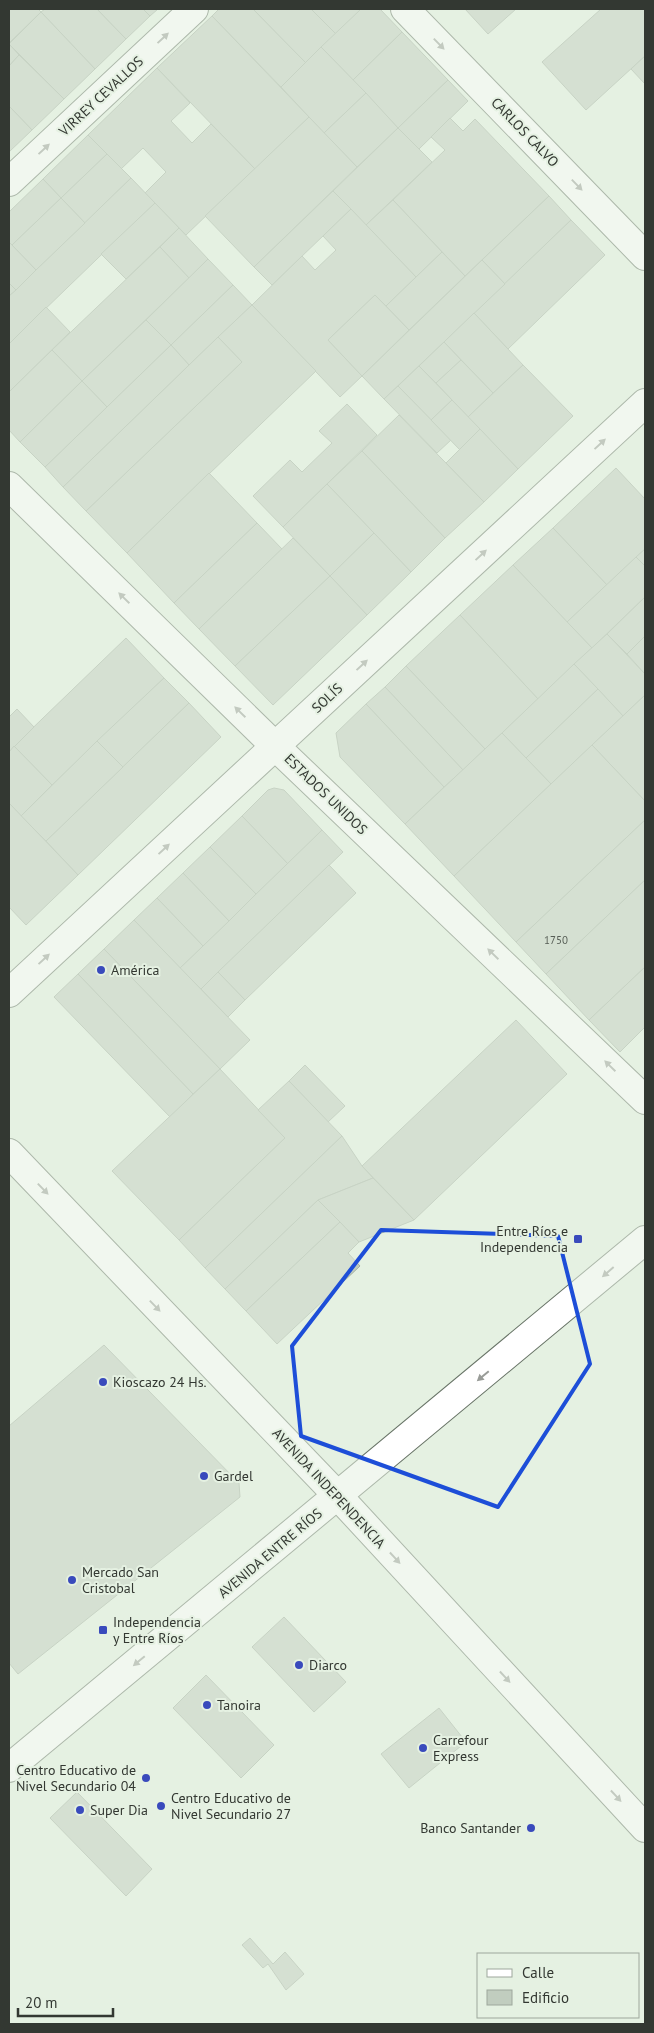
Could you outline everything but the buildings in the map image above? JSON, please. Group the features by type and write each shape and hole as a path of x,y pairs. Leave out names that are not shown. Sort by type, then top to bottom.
{"street":[{"name":"VIRREY CEVALLOS","path":"9,182 194,9"},
{"name":"CARLOS CALVO","path":"405,9 645,256"},
{"name":"SOLÍS","path":"9,992 645,403"},
{"name":"ESTADOS UNIDOS","path":"9,486 275,746 645,1100"},
{"name":"AVENIDA INDEPENDENCIA","path":"9,1154 338,1496 645,1828"},
{"name":"AVENIDA ENTRE RÍOS","path":"9,1768 645,1240"}],"highlighted area":[{"path":"381,1230 558,1236 590,1364 498,1507 301,1436 292,1346"}],"place":[{"name":"América","path":"101,970"},
{"name":"Entre Ríos e Independencia","path":"578,1239"},
{"name":"Kioscazo 24 Hs.","path":"103,1382"},
{"name":"Gardel","path":"204,1476"},
{"name":"Mercado San Cristobal","path":"72,1580"},
{"name":"Independencia y Entre Ríos","path":"103,1630"},
{"name":"Diarco","path":"299,1665"},
{"name":"Tanoira","path":"207,1705"},
{"name":"Carrefour Express","path":"423,1748"},
{"name":"Centro Educativo de Nivel Secundario 04","path":"146,1778"},
{"name":"Centro Educativo de Nivel Secundario 27","path":"161,1806"},
{"name":"Super Dia","path":"80,1810"},
{"name":"Banco Santander","path":"531,1828"}]}
